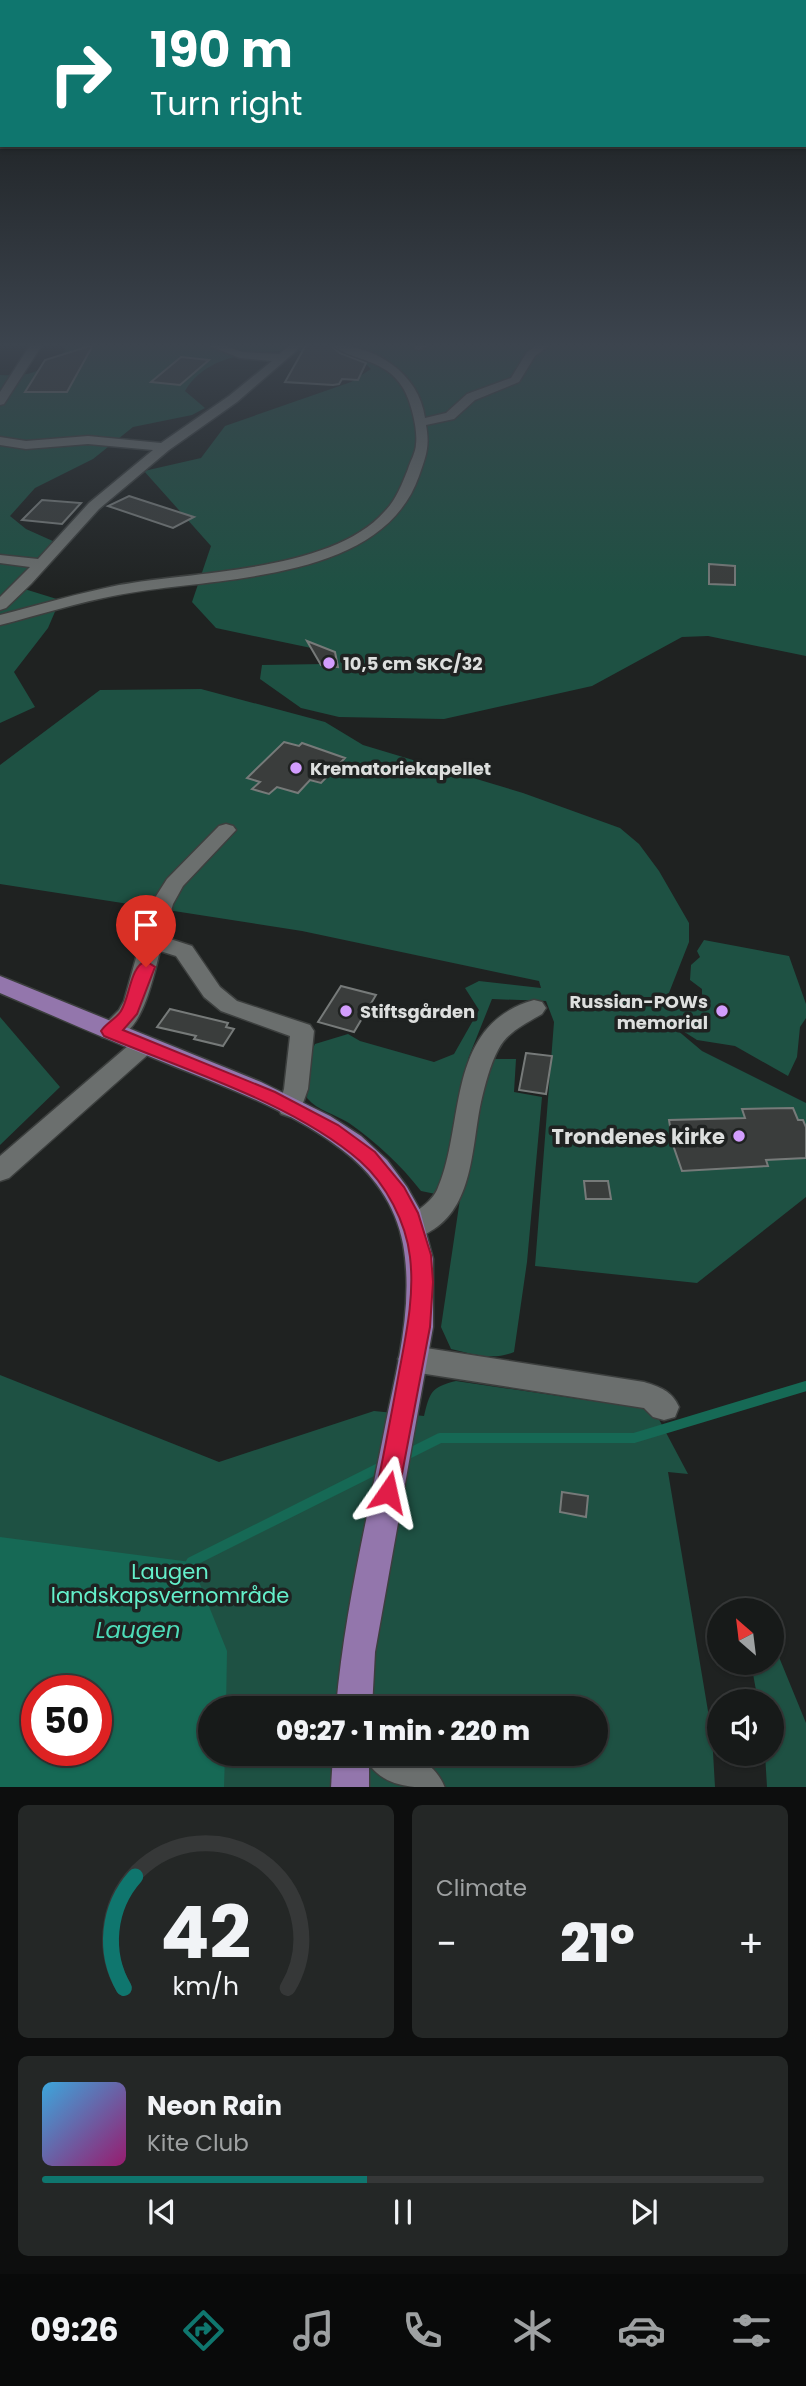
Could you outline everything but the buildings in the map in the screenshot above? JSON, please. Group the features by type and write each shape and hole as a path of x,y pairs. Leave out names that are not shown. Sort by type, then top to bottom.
{"main road":[{"path":"0,984 290,1108 331,1130 368,1157 397,1192 414,1228 421,1255 422,1282 413,1359 358,1652 355,1696"},
{"path":"350,1787 351,1766"}],"street":[{"path":"0,605 42,564 94,506 164,447 191,428"},
{"path":"0,620 118,590 301,561 348,545 370,532 391,514 408,487 424,445 420,428"},
{"path":"0,441 26,444 116,442 164,447"},
{"path":"0,559 42,564"},
{"path":"110,1031 129,1014 135,1001 162,904 174,883 226,830"},
{"path":"152,941 184,951 212,992 229,1006 302,1031 296,1089 290,1108"},
{"path":"414,1228 433,1216 447,1197 455,1176 472,1089 485,1051 499,1029 534,1008"},
{"path":"0,1171 144,1045"},
{"path":"413,1359 644,1395 664,1407"},
{"path":"398,1766 427,1787"}],"green space":[{"path":"0,428 131,428 93,459 35,488 10,516 26,529 55,542 18,587 60,600 48,628 14,672 35,707 0,723"},
{"path":"223,428 806,428 806,656 708,636 682,637 592,686 444,719 339,717 301,708 260,679 262,665 324,664 316,649 216,628 192,602 211,546 144,471 201,458"},
{"path":"201,689 325,722 363,745 523,793 620,828 639,844 659,871 689,923 689,942 665,1003 684,1005 702,997 702,989 690,980 691,965 700,957 697,951 704,940 789,956 806,1004 806,1018 800,1027 797,1057 788,1076 735,1046 697,1040 664,1019 702,1051 806,1103 806,1197 697,1283 535,1266 554,1022 546,1001 492,999 468,1059 516,1059 514,1092 542,1097 527,1262 514,1352 490,1356 451,1349 441,1327 460,1199 421,1191 369,1138 349,1123 311,1102 307,1098 309,1056 315,1044 348,1034 360,1041 434,1062 454,1054 479,1010 465,988 479,981 541,988 539,981 302,931 0,884 0,765 100,690"},
{"path":"0,1017 60,1087 0,1145"},
{"name":"Laugen landskapsvernområde","path":"0,1375 219,1462 374,1411 424,1416 428,1401 436,1388 456,1381 654,1410 688,1474 668,1472 707,1705 707,1766 714,1766 715,1787 0,1787"},
{"path":"784,1669 806,1723 806,1787 767,1787 766,1766 784,1766 784,1689 756,1689 753,1675 784,1675"}],"water":[{"name":"Laugen","path":"0,1537 191,1562 227,1651 226,1696 198,1696 198,1766 225,1766 224,1787 0,1787"}],"waterway":[{"path":"406,1455 440,1438 634,1438 806,1386"},
{"path":"191,1562 383,1466"}],"place":[{"name":"10,5 cm SKC/32","path":"329,663"},
{"name":"Krematoriekapellet","path":"296,768"},
{"name":"Stiftsgården","path":"346,1011"},
{"name":"Russian-POWs memorial","path":"722,1011"},
{"name":"Trondenes kirke","path":"739,1136"}],"route":[{"path":"146,967 129,1014 110,1031 268,1097 331,1130 357,1147 384,1174 408,1213 421,1255 419,1327 388,1492"}]}
